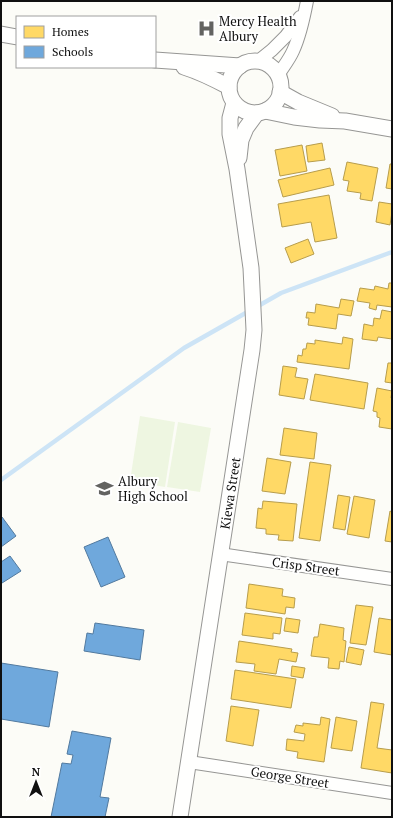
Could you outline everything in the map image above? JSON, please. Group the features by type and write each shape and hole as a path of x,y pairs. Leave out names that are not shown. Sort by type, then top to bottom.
{"street":[{"path":"257,62 286,36 306,5"},
{"path":"278,75 287,62 297,41 306,5"},
{"path":"1,34 16,37"},
{"path":"158,60 240,66"},
{"path":"158,60 200,72 229,87"},
{"path":"261,112 272,106 277,100 280,92 278,75 272,68 265,64 248,62 240,66 234,72 230,79 229,87 230,96 234,103 244,111 261,112 294,118 345,121 392,129"},
{"path":"280,92 298,102 345,121"},
{"name":"Kiewa Street","path":"180,817 254,330 251,268 237,169 230,134 230,118 234,103"},
{"name":"Kiewa Street","path":"237,169 241,140 246,128 261,112"},
{"name":"Crisp Street","path":"220,554 392,579"},
{"name":"George Street","path":"189,762 392,793"}],"green space":[{"path":"140,416 175,422 165,487 130,481"},
{"path":"178,422 211,428 200,492 167,487"}],"building: Homes":[{"path":"322,143 325,160 308,162 306,146"},
{"path":"302,145 307,171 280,176 275,150"},
{"path":"347,162 378,168 372,201 360,199 361,193 347,191 349,181 343,180"},
{"path":"390,164 392,164 392,189 386,188"},
{"path":"330,168 334,185 283,197 278,180"},
{"path":"329,195 337,238 315,242 311,222 282,227 278,204"},
{"path":"379,202 392,204 390,225 376,222"},
{"path":"308,239 314,254 291,263 285,248"},
{"path":"389,283 392,283 392,307 377,305 376,310 369,308 370,303 357,301 360,288 374,290 375,286 388,289"},
{"path":"341,299 354,301 351,316 338,314 336,329 308,325 309,318 306,318 307,312 315,313 316,304 339,308"},
{"path":"382,310 392,312 392,339 378,337 377,341 362,339 364,324 373,326 374,318 380,319"},
{"path":"343,337 353,339 349,369 297,362 298,355 302,356 303,349 306,349 307,343 315,344 315,340 342,344"},
{"path":"388,363 392,363 392,383 385,382"},
{"path":"283,366 297,368 295,377 308,379 304,399 279,395"},
{"path":"315,374 368,383 364,409 310,400"},
{"path":"377,388 392,391 392,429 379,427 380,418 377,417 377,412 373,411"},
{"path":"284,428 317,433 314,459 280,455"},
{"path":"267,458 291,462 285,494 262,491"},
{"path":"310,462 331,465 320,541 299,538"},
{"path":"338,495 350,497 345,530 333,528"},
{"path":"354,496 375,500 369,538 347,534"},
{"path":"263,501 297,504 293,541 278,540 279,535 266,534 266,529 256,528 258,508 262,509"},
{"path":"390,511 392,512 392,542 385,541"},
{"path":"249,584 283,589 282,596 295,598 294,608 286,607 285,614 246,608"},
{"path":"356,605 373,607 366,645 350,643"},
{"path":"245,613 282,618 280,634 273,633 273,639 242,635"},
{"path":"286,618 300,620 298,633 284,631"},
{"path":"379,618 392,620 392,655 374,652"},
{"path":"320,624 344,628 343,640 346,641 344,662 340,661 339,669 328,668 329,658 311,656 314,637 318,637"},
{"path":"239,641 292,649 291,652 298,653 296,662 279,659 276,674 254,671 255,664 236,662"},
{"path":"349,647 364,650 361,665 346,662"},
{"path":"292,666 305,668 303,678 291,676"},
{"path":"235,670 296,679 291,708 231,699"},
{"path":"371,702 384,704 377,748 392,750 392,773 361,768"},
{"path":"231,706 259,710 253,746 226,741"},
{"path":"321,717 330,719 324,762 297,758 298,752 286,750 287,739 304,741 305,734 294,732 296,725 303,726 303,723 320,725"},
{"path":"336,717 357,721 352,751 331,748"}],"building: Schools":[{"path":"2,517 16,536 1,547 1,518"},
{"path":"108,537 125,577 101,587 84,547"},
{"path":"10,556 21,571 2,583 1,562"},
{"path":"95,623 144,630 140,660 84,651 87,633 93,634"},
{"path":"1,663 58,672 49,727 1,719"},
{"path":"72,731 111,738 100,797 109,798 105,817 51,817 62,763 71,764 73,755 67,754"}],"waterway":[{"path":"1,480 184,348 281,293 392,252"}],"place":[{"name":"Mercy Health Albury","path":"206,28"},
{"name":"Albury High School","path":"105,488"}]}
